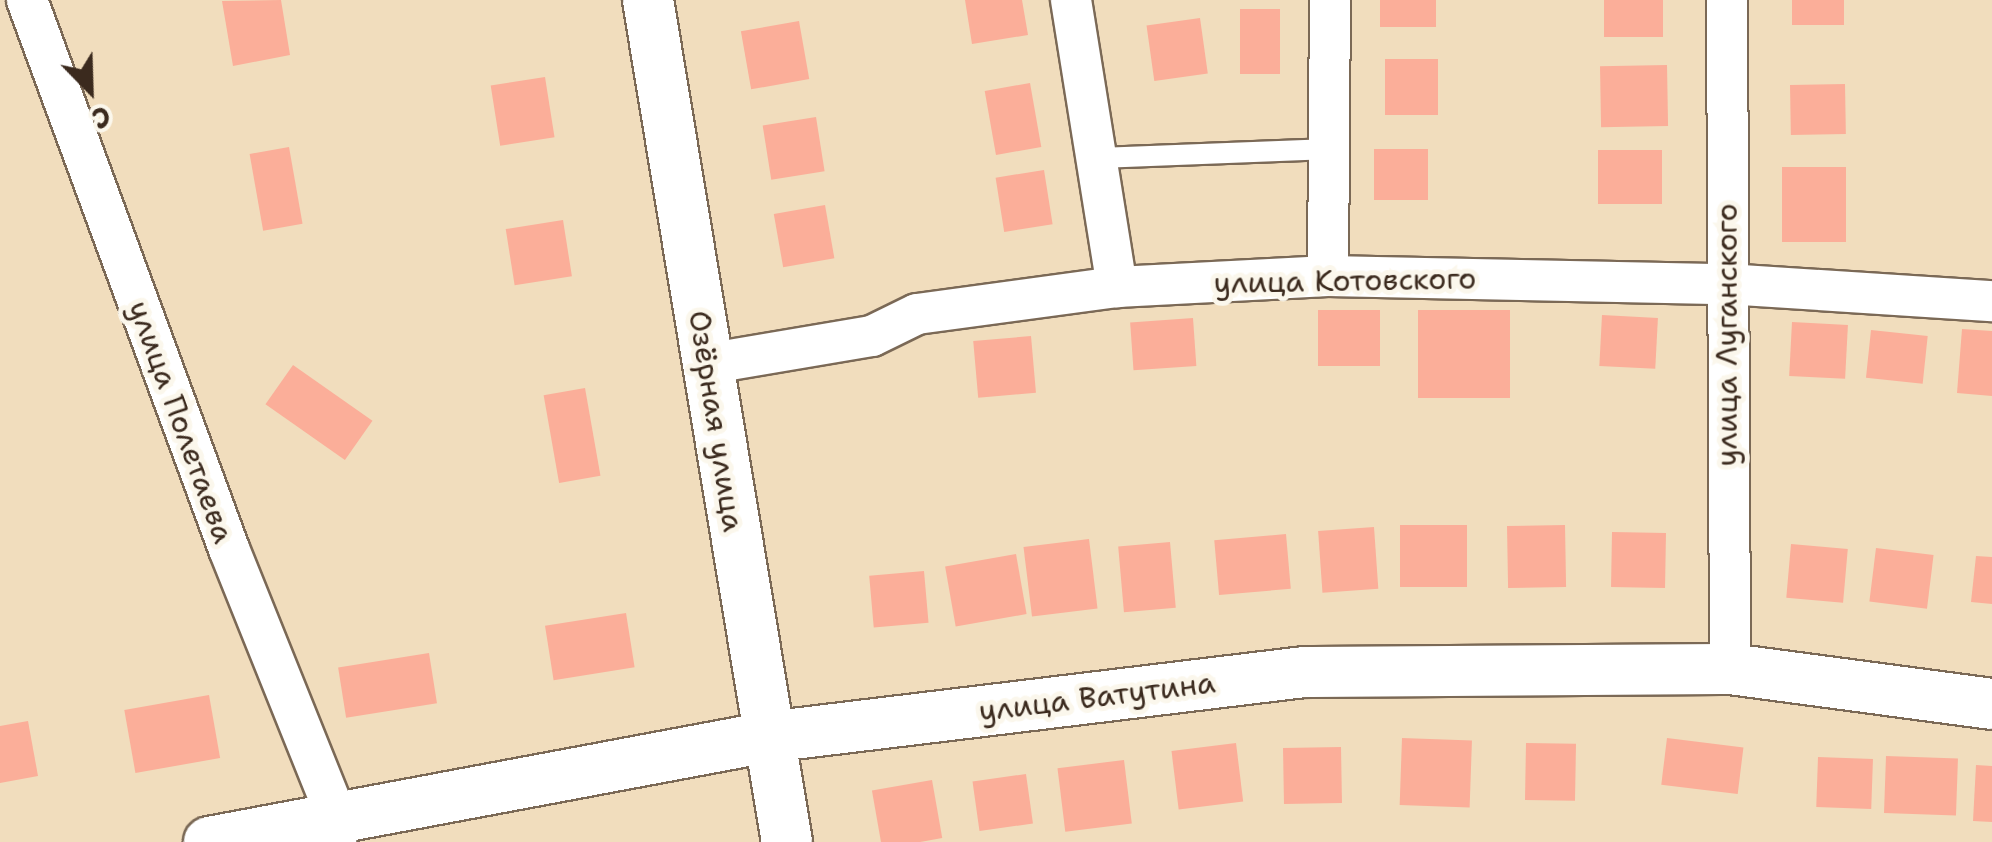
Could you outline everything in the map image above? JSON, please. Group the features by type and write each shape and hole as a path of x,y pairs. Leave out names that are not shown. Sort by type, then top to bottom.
{"street":[{"name":"улица Полетаева","path":"27,0 228,549 337,831"},
{"name":"Озёрная улица","path":"648,0 787,842"},
{"path":"1071,0 1117,288"},
{"path":"1328,276 1330,0"},
{"name":"улица Луганского","path":"1728,0 1730,669"},
{"name":"улица Котовского","path":"706,364 872,336 917,314 1117,288 1328,276 1726,284 1992,301"},
{"name":"улица Ватутина","path":"210,842 337,831 768,737 1304,672 1730,669 1992,704"}],"lane":[{"path":"1096,158 1327,150"}],"building":[{"path":"281,0 290,55 233,66 222,1"},
{"path":"965,0 1022,0 1028,35 972,44"},
{"path":"1380,0 1436,0 1436,27 1380,27"},
{"path":"1604,0 1663,0 1663,37 1604,37"},
{"path":"1792,0 1844,0 1844,25 1792,25"},
{"path":"1240,9 1280,9 1280,74 1240,74"},
{"path":"1200,18 1208,73 1154,81 1147,26"},
{"path":"799,21 809,79 751,89 741,31"},
{"path":"1385,59 1438,59 1438,115 1385,115"},
{"path":"1667,65 1668,126 1601,127 1600,66"},
{"path":"545,77 555,137 500,146 491,86"},
{"path":"1030,83 1041,147 996,155 985,91"},
{"path":"1845,84 1846,134 1791,135 1790,85"},
{"path":"816,117 825,171 771,180 763,125"},
{"path":"289,147 303,224 263,231 250,154"},
{"path":"1374,149 1428,149 1428,200 1374,200"},
{"path":"1598,150 1662,150 1662,204 1598,204"},
{"path":"1782,167 1846,167 1846,242 1782,242"},
{"path":"1044,170 1053,224 1004,232 996,178"},
{"path":"825,205 834,258 783,267 774,214"},
{"path":"563,220 572,276 515,285 506,229"},
{"path":"1318,310 1380,310 1380,366 1318,366"},
{"path":"1418,310 1510,310 1510,398 1418,398"},
{"path":"1602,315 1658,318 1655,369 1599,366"},
{"path":"1193,318 1196,366 1134,370 1130,322"},
{"path":"1792,322 1848,325 1845,379 1789,376"},
{"path":"1962,329 1992,331 1992,396 1957,393"},
{"path":"1871,330 1928,336 1923,384 1866,378"},
{"path":"1031,336 1036,393 978,398 973,341"},
{"path":"293,365 372,421 345,460 265,404"},
{"path":"585,388 600,476 559,483 544,395"},
{"path":"1400,525 1467,525 1467,587 1400,587"},
{"path":"1565,525 1566,587 1508,588 1507,526"},
{"path":"1374,527 1378,589 1322,593 1318,531"},
{"path":"1612,532 1666,533 1665,588 1611,587"},
{"path":"1286,534 1291,589 1219,595 1214,540"},
{"path":"1089,539 1098,608 1032,617 1023,547"},
{"path":"1170,542 1176,608 1124,612 1118,547"},
{"path":"1791,544 1848,549 1843,603 1786,598"},
{"path":"1876,548 1934,555 1927,609 1869,602"},
{"path":"1016,554 1027,614 956,627 945,567"},
{"path":"1976,556 1992,557 1992,604 1971,602"},
{"path":"924,571 929,623 874,628 869,576"},
{"path":"626,613 635,667 554,680 545,626"},
{"path":"429,653 437,703 346,718 338,667"},
{"path":"209,695 220,758 135,773 124,710"},
{"path":"28,721 38,776 0,783 0,726"},
{"path":"1402,738 1472,740 1470,807 1400,805"},
{"path":"1667,738 1743,747 1738,794 1661,785"},
{"path":"1236,743 1243,802 1179,809 1171,751"},
{"path":"1526,743 1576,744 1575,801 1525,800"},
{"path":"1341,747 1342,803 1284,804 1283,748"},
{"path":"1886,756 1958,759 1956,815 1884,813"},
{"path":"1818,757 1873,759 1871,809 1816,807"},
{"path":"1124,760 1132,824 1065,832 1057,768"},
{"path":"1976,765 1992,766 1992,822 1973,821"},
{"path":"1026,774 1033,824 979,831 973,782"},
{"path":"932,780 942,838 881,842 872,791"}]}
